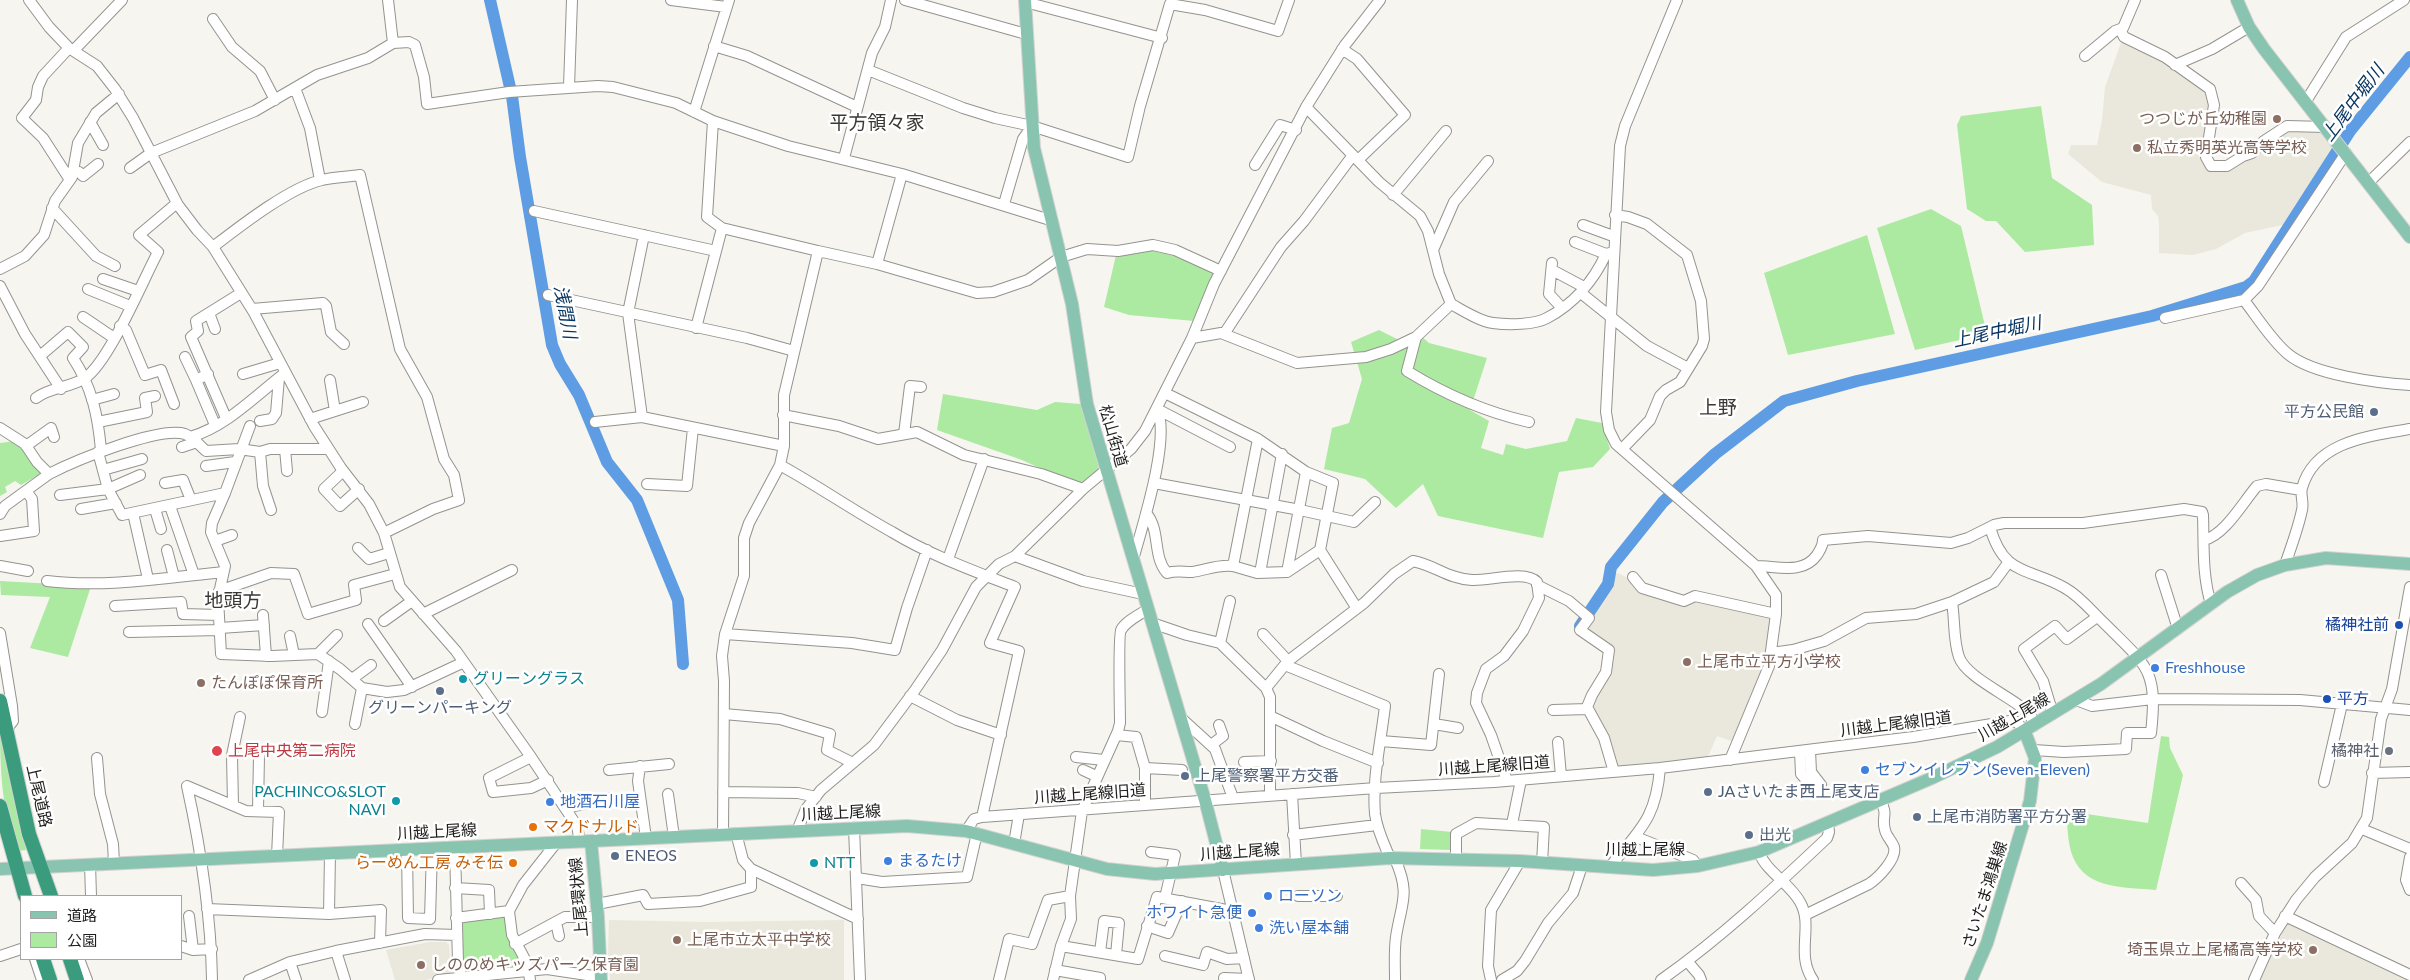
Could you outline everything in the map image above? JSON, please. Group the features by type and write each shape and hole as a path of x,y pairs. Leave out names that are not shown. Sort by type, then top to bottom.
{"highway":[{"name":"上尾道路","path":"0,701 29,834 51,895"},
{"path":"0,806 24,895"},
{"path":"70,960 77,980"}],"main road":[{"path":"2237,0 2249,27 2410,237"},
{"name":"松山街道","path":"1025,1 1032,126 1038,172 1072,304 1087,404 1205,800 1223,870"},
{"name":"川越上尾線","path":"0,869 907,826 971,832 1123,872 1170,874 1392,859 1520,861 1652,870 1698,866 1759,852 1965,763 2029,729 2076,700 2140,658 2244,582 2285,565 2305,560 2333,558 2410,564"},
{"name":"さいたま鴻巣線","path":"1971,980 1987,943 2024,825 2035,764 2029,729"},
{"name":"上尾環状線","path":"585,841 597,904 601,978"}],"street":[{"path":"29,0 49,27 71,49 97,66 119,94 177,203 197,230 213,247 252,309 280,363 282,376 276,413 272,419 260,421"},
{"path":"72,176 43,138 22,118 36,100 38,87 43,76 122,0"},
{"path":"388,0 393,43"},
{"path":"569,87 572,0"},
{"path":"671,0 727,4 694,112"},
{"path":"844,158 872,53 885,27 891,0"},
{"path":"905,0 1026,34"},
{"path":"868,70 962,108 1032,126 1128,157 1140,106 1162,38 1170,4 1205,10 1278,31 1289,0"},
{"path":"797,831 806,809 816,797 874,745 910,696 942,650 976,587 999,564 1015,556 1083,490 1131,450 1145,431 1192,338 1221,271 1296,130 1306,107 1342,49 1380,0"},
{"path":"1306,107 1393,195 1420,216 1428,231 1432,250 1451,304 1474,317 1493,323 1530,322 1546,319 1562,308 1594,278 1609,253 1614,236 1617,164 1622,139 1677,0"},
{"path":"2085,56 2100,42 2123,28 2135,0"},
{"path":"2306,101 2346,37 2404,0"},
{"path":"1025,1 1162,38"},
{"path":"213,18 232,47 260,71 274,100"},
{"path":"2175,65 2212,49 2249,27"},
{"path":"2120,29 2124,37 2175,65 2210,89 2214,106 2206,157 2211,166 2227,166 2242,156 2252,153 2264,141 2287,126 2326,127"},
{"path":"130,168 151,153 255,111 317,75 368,58 393,43 409,42 414,45 424,77 427,104 512,92 569,87 598,86 614,88 648,95 713,121 788,146 844,158 902,174 1004,204 1050,220"},
{"path":"714,46 747,56 857,108"},
{"path":"1224,334 1281,247 1356,157 1405,115 1357,59 1342,49"},
{"path":"295,88 310,128 320,180"},
{"path":"0,270 25,256 44,235 52,208 72,176 78,143 96,113 119,94"},
{"path":"713,121 707,217 722,228 877,264 977,292 993,292 1028,280 1061,257 1087,249 1118,252 1153,245 1174,250 1221,271"},
{"path":"90,122 103,145"},
{"path":"1255,165 1280,124 1296,130"},
{"path":"1004,204 1023,139 1032,126"},
{"path":"1393,195 1446,131"},
{"path":"2369,182 2410,142"},
{"path":"2165,318 2244,300 2258,286 2343,148"},
{"path":"1432,250 1454,202 1488,161"},
{"path":"72,176 79,172 82,176 98,164"},
{"path":"877,264 902,174"},
{"path":"213,247 256,215 289,195 320,180 360,175 400,349 428,397 444,459 454,474 459,500 433,509 384,533"},
{"path":"36,398 44,392 61,388 86,378 102,359 158,252 138,234 177,203"},
{"path":"52,208 96,256 115,266"},
{"path":"534,212 716,251"},
{"path":"1615,215 1648,224 1687,255 1701,301 1704,339 1702,346 1680,382 1660,396 1650,420 1622,449"},
{"path":"1583,225 1614,236"},
{"path":"696,328 722,228"},
{"path":"642,417 628,313 644,235"},
{"path":"1576,242 1609,253"},
{"path":"818,251 784,395 784,446 780,465 746,531 744,576 725,634 722,656 724,714 723,792 729,833 743,860 751,869 858,919"},
{"path":"1609,253 1610,317 1606,412 1609,430 1616,444 1756,566 1776,595 1776,614 1771,653 1764,681 1730,760"},
{"path":"1562,308 1549,294 1552,267 1647,346 1688,368"},
{"path":"103,279 138,291"},
{"path":"0,286 25,334 61,388"},
{"path":"88,289 130,306"},
{"path":"226,418 190,337 198,331 196,321 241,293"},
{"path":"548,295 747,338 794,351"},
{"path":"2244,300 2288,354 2333,374 2375,383 2410,385"},
{"path":"252,309 324,302 331,332 344,344"},
{"path":"1192,338 1213,332 1224,334 1297,363 1366,357 1416,337 1451,304"},
{"path":"209,313 216,329"},
{"path":"83,317 114,338"},
{"path":"120,326 126,330 145,375 162,370 174,404"},
{"path":"40,356 68,332 83,346 73,358 86,378 98,422 99,451 103,470 108,489 122,515 225,493"},
{"path":"1416,337 1407,371 1455,398 1498,415 1529,422"},
{"path":"184,361 196,380 215,425"},
{"path":"243,374 280,363"},
{"path":"196,380 208,374"},
{"path":"235,462 205,464 197,443 202,433 226,418 282,376"},
{"path":"282,376 328,449 369,504 384,533 400,587 464,662 548,780 585,841"},
{"path":"330,380 335,411"},
{"path":"904,434 910,386 920,387"},
{"path":"1165,393 1258,439 1306,472 1333,482 1320,550 1356,607"},
{"path":"92,400 114,394"},
{"path":"98,422 147,412 145,398 155,396"},
{"path":"310,419 363,402"},
{"path":"1157,409 1230,447"},
{"path":"1133,560 1154,483 1162,428 1161,417 1157,409"},
{"path":"783,416 838,426 878,439 916,432 964,455 1041,474 1083,490"},
{"path":"595,422 642,417 784,446"},
{"path":"250,426 212,523 211,532 225,566 220,591 221,654 266,656 318,654 362,688 386,692 404,690 464,662"},
{"path":"0,428 26,446 37,462 49,474"},
{"path":"26,446 51,428 54,437"},
{"path":"647,484 687,486 693,428"},
{"path":"2285,565 2302,509 2301,490 2312,466 2344,443 2362,436 2410,429"},
{"path":"0,514 5,506 49,474 99,451 174,432 197,443 206,451 240,449 260,452 270,449 328,449"},
{"path":"1233,566 1258,439"},
{"path":"182,446 197,443"},
{"path":"285,449 287,471"},
{"path":"260,452 263,486 271,510"},
{"path":"1260,573 1282,454"},
{"path":"103,470 142,459"},
{"path":"948,559 984,459"},
{"path":"780,465 822,488 892,533 1015,587 990,642 1019,652 982,817 974,819 967,877 882,882 857,878"},
{"path":"344,471 324,489 340,506 358,489"},
{"path":"1288,572 1306,472"},
{"path":"60,495 108,489 140,475"},
{"path":"165,483 183,480 190,500"},
{"path":"1154,483 1326,515 1354,522 1375,502"},
{"path":"2204,540 2222,529 2257,486 2266,484 2301,490"},
{"path":"0,536 34,531 32,499 26,491"},
{"path":"81,509 116,503"},
{"path":"170,506 194,575"},
{"path":"155,509 161,529"},
{"path":"1756,566 1800,568 1818,554 1823,540 1868,536 1951,543 1968,538 1990,527 2014,523 2083,523 2184,509 2202,512 2207,590 2212,604"},
{"path":"1146,512 1153,520 1160,565 1167,573 1175,570 1189,572 1223,565 1260,573 1288,572 1320,550"},
{"path":"133,513 148,579"},
{"path":"1990,527 1999,549 2008,563 2067,589 2140,658 2147,668 2153,699 2151,733 2127,733 2126,749 2064,752 2034,750"},
{"path":"215,542 232,535"},
{"path":"358,548 368,559 389,553"},
{"path":"167,550 174,577"},
{"path":"725,634 852,643 895,650 927,550"},
{"path":"1015,556 1083,581 1143,594"},
{"path":"1266,688 1287,663 1356,607 1364,603 1394,574 1413,562 1456,579 1473,580 1521,576 1534,579 1539,598 1523,631 1504,656 1486,669 1477,693 1476,703 1491,735 1507,781"},
{"path":"1771,653 1793,650 1824,641 1866,618 1916,614 1952,602 1994,582 2008,563"},
{"path":"0,566 28,571"},
{"path":"423,614 512,570"},
{"path":"47,581 73,584 223,572"},
{"path":"220,591 271,573 294,574 308,614 356,600 354,586 396,574"},
{"path":"2162,575 2178,629"},
{"path":"1633,577 1642,588 1684,601 1695,596 1776,614"},
{"path":"1537,585 1569,600 1589,618 1580,630 1609,650 1606,672 1592,695 1588,709 1604,738 1614,772"},
{"path":"2254,980 2275,933 2306,886 2343,853 2362,828 2369,809 2372,772 2385,708 2392,689 2410,587"},
{"path":"384,621 412,601"},
{"path":"1220,643 1230,601"},
{"path":"115,606 181,602 183,614 219,615"},
{"path":"1952,602 1957,647 1961,661 1973,674 2025,710 2030,716 2029,729"},
{"path":"1100,980 1100,978 1054,975 1061,946 1071,920 1070,896 1082,811 1096,776 1117,735 1120,723 1121,667 1119,636 1126,624 1148,609"},
{"path":"2053,714 2043,681 2024,649 2055,626 2067,639 2098,617"},
{"path":"129,632 220,629 264,620 266,656"},
{"path":"1152,623 1187,635 1220,643 1266,688 1270,698 1270,795"},
{"path":"368,624 412,686"},
{"path":"0,633 13,721 6,730"},
{"path":"1263,634 1287,663 1385,706 1376,788 1377,826 1392,859 1401,873 1405,893 1395,938 1395,980"},
{"path":"318,654 337,635"},
{"path":"290,636 294,655"},
{"path":"322,712 329,661"},
{"path":"352,679 371,665"},
{"path":"1381,742 1431,745 1439,674"},
{"path":"356,724 362,688"},
{"path":"910,696 957,720 1001,735"},
{"path":"2076,700 2092,706 2153,699 2287,700 2410,710"},
{"path":"2324,782 2342,704"},
{"path":"1553,710 1588,709"},
{"path":"724,714 780,719 830,734 827,750 853,764"},
{"path":"1270,716 1323,741 1378,763"},
{"path":"233,805 232,755 240,717"},
{"path":"1180,718 1215,749 1233,798"},
{"name":"川越上尾線旧道","path":"982,817 1082,811 1270,795 1521,780 1660,768 1954,732 2010,721 2017,722 2029,729"},
{"path":"1434,724 1458,728"},
{"path":"1211,745 1223,736 1219,725"},
{"path":"1117,735 1136,737 1145,768 1145,805"},
{"path":"1558,742 1561,776"},
{"path":"258,812 259,755"},
{"path":"531,757 489,778 493,792 531,788 548,780"},
{"path":"1076,757 1104,760"},
{"path":"97,758 100,794 113,844 114,863"},
{"path":"1244,762 1270,761"},
{"path":"610,770 670,764"},
{"path":"640,766 638,781 646,838"},
{"path":"1145,768 1182,770"},
{"path":"1609,868 1636,837 1655,805 1660,768"},
{"path":"1083,770 1096,776"},
{"path":"2372,772 2410,772"},
{"path":"1512,824 1521,780"},
{"path":"212,980 212,949 202,859 187,786 246,811 279,812 277,856"},
{"path":"723,792 798,793 816,797"},
{"path":"668,794 674,837"},
{"path":"1292,794 1296,864"},
{"path":"566,808 611,798"},
{"path":"1805,915 1869,884 1893,856 1894,846 1884,828 1886,812 1880,800"},
{"path":"1014,844 1020,814"},
{"path":"1456,859 1456,834 1476,823 1512,824 1544,828 1542,863"},
{"path":"1661,980 1687,961 1783,880 1827,838 1829,832 1828,823"},
{"path":"1293,834 1377,826"},
{"path":"854,828 860,980"},
{"path":"2362,828 2410,849"},
{"path":"1636,837 1693,860 1698,866"},
{"path":"529,975 515,944 509,911 523,885 540,867 556,843"},
{"path":"455,848 458,963 462,979"},
{"path":"407,850 408,918 430,919 432,849"},
{"path":"1151,852 1175,855 1165,898"},
{"path":"1759,852 1762,862 1783,880 1800,901 1805,915 1804,965 1813,980"},
{"path":"329,914 330,853"},
{"path":"2410,857 2406,880 2410,890"},
{"path":"1491,980 1488,966 1491,910 1520,861"},
{"path":"90,864 91,895"},
{"path":"1502,980 1517,970 1525,961 1548,923 1572,893 1582,866"},
{"path":"597,904 643,895 648,904 700,901 750,886 751,869"},
{"path":"1223,870 1249,979 1224,978"},
{"path":"2241,883 2256,900 2259,916 2275,933"},
{"path":"456,888 489,890 490,914"},
{"path":"999,980 1009,939 1032,944 1048,900 1070,896"},
{"path":"1298,896 1337,896"},
{"path":"1061,946 1138,959 1157,897 1232,911"},
{"path":"1147,926 1168,933 1182,901"},
{"path":"207,909 329,914 381,910 380,943"},
{"path":"456,918 509,911"},
{"path":"188,916 192,950"},
{"path":"2285,916 2410,974 2410,971"},
{"path":"515,944 565,917 598,917"},
{"path":"1100,952 1104,921 1119,923 1116,955"},
{"path":"556,922 559,936"},
{"path":"249,980 290,962 336,951 424,934 457,935"},
{"path":"182,946 192,950 212,949"},
{"path":"0,956 20,949"},
{"path":"336,951 345,980"},
{"path":"1164,956 1202,965 1207,952 1227,959 1244,958"},
{"path":"79,960 87,980"},
{"path":"1687,961 1701,980"},
{"path":"290,962 296,980"},
{"path":"438,980 529,975 547,969 601,978"}],"shaded area":[{"name":"私立秀明英光高等学校","path":"2122,40 2163,60 2205,91 2210,101 2202,153 2205,167 2212,172 2231,170 2243,161 2255,159 2265,146 2289,130 2320,131 2335,150 2287,224 2245,233 2216,249 2193,255 2159,253 2158,216 2152,209 2151,195 2102,182 2068,154 2071,145 2097,145 2102,120 2105,87"},
{"name":"上尾市立平方小学校","path":"1618,573 1630,579 1640,589 1772,614 1762,677 1750,705 1731,741 1717,736 1707,759 1618,767 1590,706 1611,649 1584,628 1612,586 1615,574"},
{"path":"609,920 706,922 844,920 844,980 610,980 608,955"},
{"name":"埼玉県立上尾橘高等学校","path":"2290,922 2410,977 2410,980 2260,980 2287,923"},
{"name":"しののめキッズパーク保育園","path":"430,942 446,942 449,945 451,975 425,980 395,980 386,950"}],"green space":[{"path":"2041,106 2052,178 2092,205 2094,245 2025,252 1996,221 1986,221 1967,209 1957,125 1961,116"},
{"path":"1931,209 1961,226 1987,334 1915,350 1877,228"},
{"path":"1867,235 1895,334 1788,355 1764,273"},
{"path":"1153,249 1173,254 1215,272 1194,321 1129,315 1104,307 1116,255"},
{"path":"1379,330 1409,345 1421,336 1429,343 1487,358 1470,410 1489,421 1481,448 1503,455 1506,444 1526,449 1567,441 1576,418 1602,423 1610,449 1593,467 1559,472 1543,538 1438,516 1423,484 1396,508 1365,479 1324,469 1332,428 1349,423 1362,379 1351,342"},
{"path":"943,394 1037,410 1055,402 1081,404 1100,472 1080,486 1022,460 937,430"},
{"path":"15,441 23,447 42,473 21,485 15,481 5,487 7,492 0,496 0,443"},
{"path":"0,581 91,586 68,657 30,648 50,597 1,595"},
{"path":"0,714 26,850 17,851 7,817 2,784"},
{"path":"2161,736 2169,737 2170,748 2183,775 2156,890 2120,887 2097,881 2087,876 2079,868 2073,857 2066,811 2148,823"},
{"path":"1421,829 1452,832 1452,847 1450,850 1420,849"},
{"path":"508,917 525,966 524,969 466,974 463,972 459,950 461,920"}],"waterway":[{"name":"浅間川","path":"490,0 512,96 520,157 552,345 560,364 579,395 607,462 637,500 678,600 683,664"},
{"name":"上尾中堀川","path":"1580,626 1608,584 1611,567 1663,502 1715,454 1784,401 1857,381 2152,316 2246,287 2254,281 2350,131 2410,57"}],"place":[{"name":"つつじが丘幼稚園","path":"2277,119"},
{"name":"私立秀明英光高等学校","path":"2137,148"},
{"name":"平方公民館","path":"2374,412"},
{"name":"橘神社前","path":"2399,625"},
{"name":"上尾市立平方小学校","path":"1687,662"},
{"name":"Freshhouse","path":"2155,668"},
{"name":"グリーングラス","path":"463,679"},
{"name":"たんぽぽ保育所","path":"201,683"},
{"name":"グリーンパーキング","path":"440,691"},
{"name":"平方","path":"2327,699"},
{"name":"上尾中央第二病院","path":"217,751"},
{"name":"橘神社","path":"2389,751"},
{"name":"セブンイレブン(Seven-Eleven)","path":"1865,770"},
{"name":"上尾警察署平方交番","path":"1185,776"},
{"name":"JAさいたま西上尾支店","path":"1708,792"},
{"name":"PACHINCO&SLOT NAVI","path":"396,801"},
{"name":"地酒石川屋","path":"550,802"},
{"name":"上尾市消防署平方分署","path":"1917,817"},
{"name":"マクドナルド","path":"533,827"},
{"name":"出光","path":"1749,835"},
{"name":"ENEOS","path":"615,856"},
{"name":"まるたけ","path":"888,861"},
{"name":"らーめん工房 みそ伝","path":"513,863"},
{"name":"NTT","path":"814,863"},
{"name":"ローソン","path":"1268,896"},
{"name":"ホワイト急便","path":"1252,913"},
{"name":"洗い屋本舗","path":"1259,928"},
{"name":"上尾市立太平中学校","path":"677,940"},
{"name":"埼玉県立上尾橘高等学校","path":"2313,950"},
{"name":"しののめキッズパーク保育園","path":"421,965"}],"district":[{"name":"平方領々家","path":"877,123"},
{"name":"上野","path":"1718,408"},
{"name":"地頭方","path":"233,601"}]}
